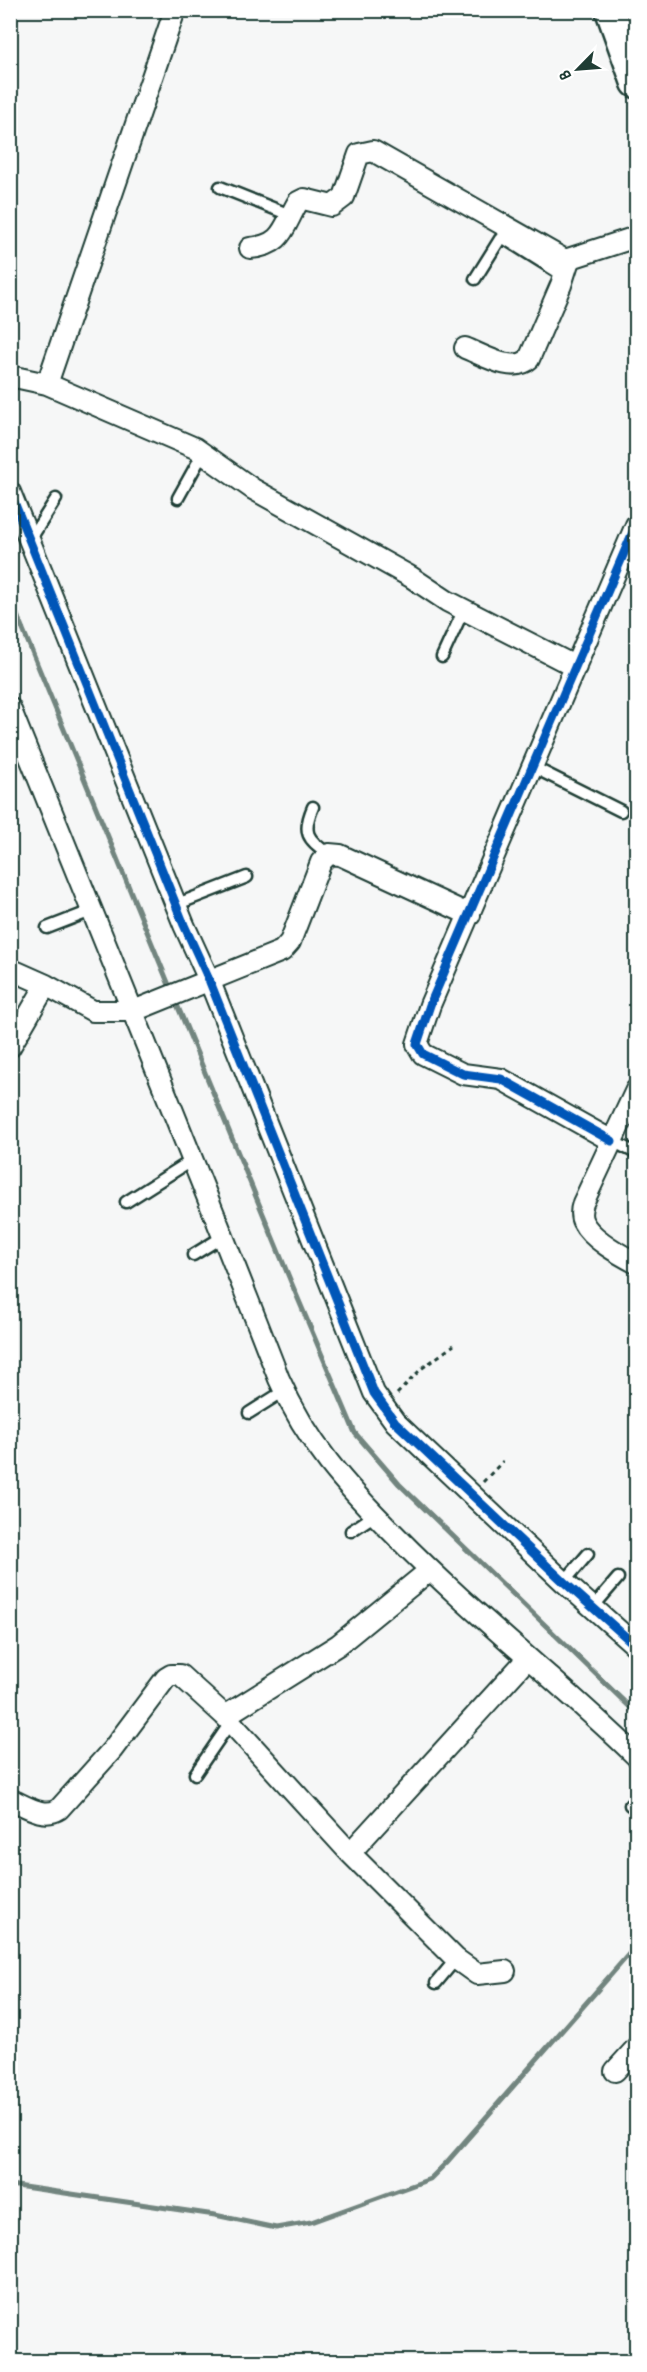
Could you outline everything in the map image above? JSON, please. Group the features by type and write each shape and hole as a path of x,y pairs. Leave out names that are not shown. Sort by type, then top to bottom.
{"main road":[{"path":"610,10 636,83"}],"street":[{"path":"47,384 175,10"},
{"path":"250,248 264,247 275,242 298,202 304,199 332,206 344,197 359,154 373,151 565,260 567,268 529,358 523,364 515,366 500,362 465,348"},
{"path":"567,268 636,237"},
{"path":"10,376 47,384 203,453 253,489 464,609 576,667"},
{"path":"10,492 206,983 374,1393 395,1422 564,1582 636,1646"},
{"path":"612,1141 501,1079 463,1074 423,1054 417,1044 430,1005 636,525"},
{"path":"10,708 91,911 136,1010 284,1391 300,1421 323,1457 348,1488 430,1570 636,1756"},
{"path":"10,969 46,985 93,1011 136,1010 274,955 287,947 321,862 329,854 340,855 470,915"},
{"path":"10,1047 46,985"},
{"path":"636,1090 583,1203 581,1216 586,1227 613,1250 636,1263"},
{"path":"227,1720 338,1645 430,1570"},
{"path":"350,1853 528,1658"},
{"path":"10,1799 45,1814 59,1809 112,1750 166,1678 171,1675 180,1675 187,1679 227,1720 350,1853 456,1959 477,1974 505,1971"},
{"path":"615,2071 636,2048"}],"lane":[{"path":"220,187 290,215"},
{"path":"475,279 500,239 505,239 567,268"},
{"path":"178,498 203,453"},
{"path":"30,540 56,499"},
{"path":"442,657 464,609"},
{"path":"533,767 621,811"},
{"path":"313,807 308,818 308,837 313,844 329,854"},
{"path":"176,905 247,877"},
{"path":"47,928 91,911"},
{"path":"612,1141 636,1153"},
{"path":"126,1202 194,1159"},
{"path":"193,1255 224,1236"},
{"path":"249,1413 284,1391"},
{"path":"351,1531 375,1515"},
{"path":"564,1582 588,1554"},
{"path":"593,1607 618,1578"},
{"path":"195,1774 227,1720"},
{"path":"436,1983 456,1959"}],"path":[{"path":"384,1408 421,1369 454,1345"},
{"path":"471,1494 503,1461"}],"waterway":[{"path":"10,598 355,1433 399,1484 636,1713"},
{"path":"10,2185 215,2215 276,2228 311,2222 430,2179 636,1946"}],"cycle path":[{"path":"10,492 184,925 210,982 374,1393 395,1422 564,1582 636,1646"},
{"path":"612,1141 501,1079 463,1074 423,1054 417,1044 430,1005 636,525"}]}
